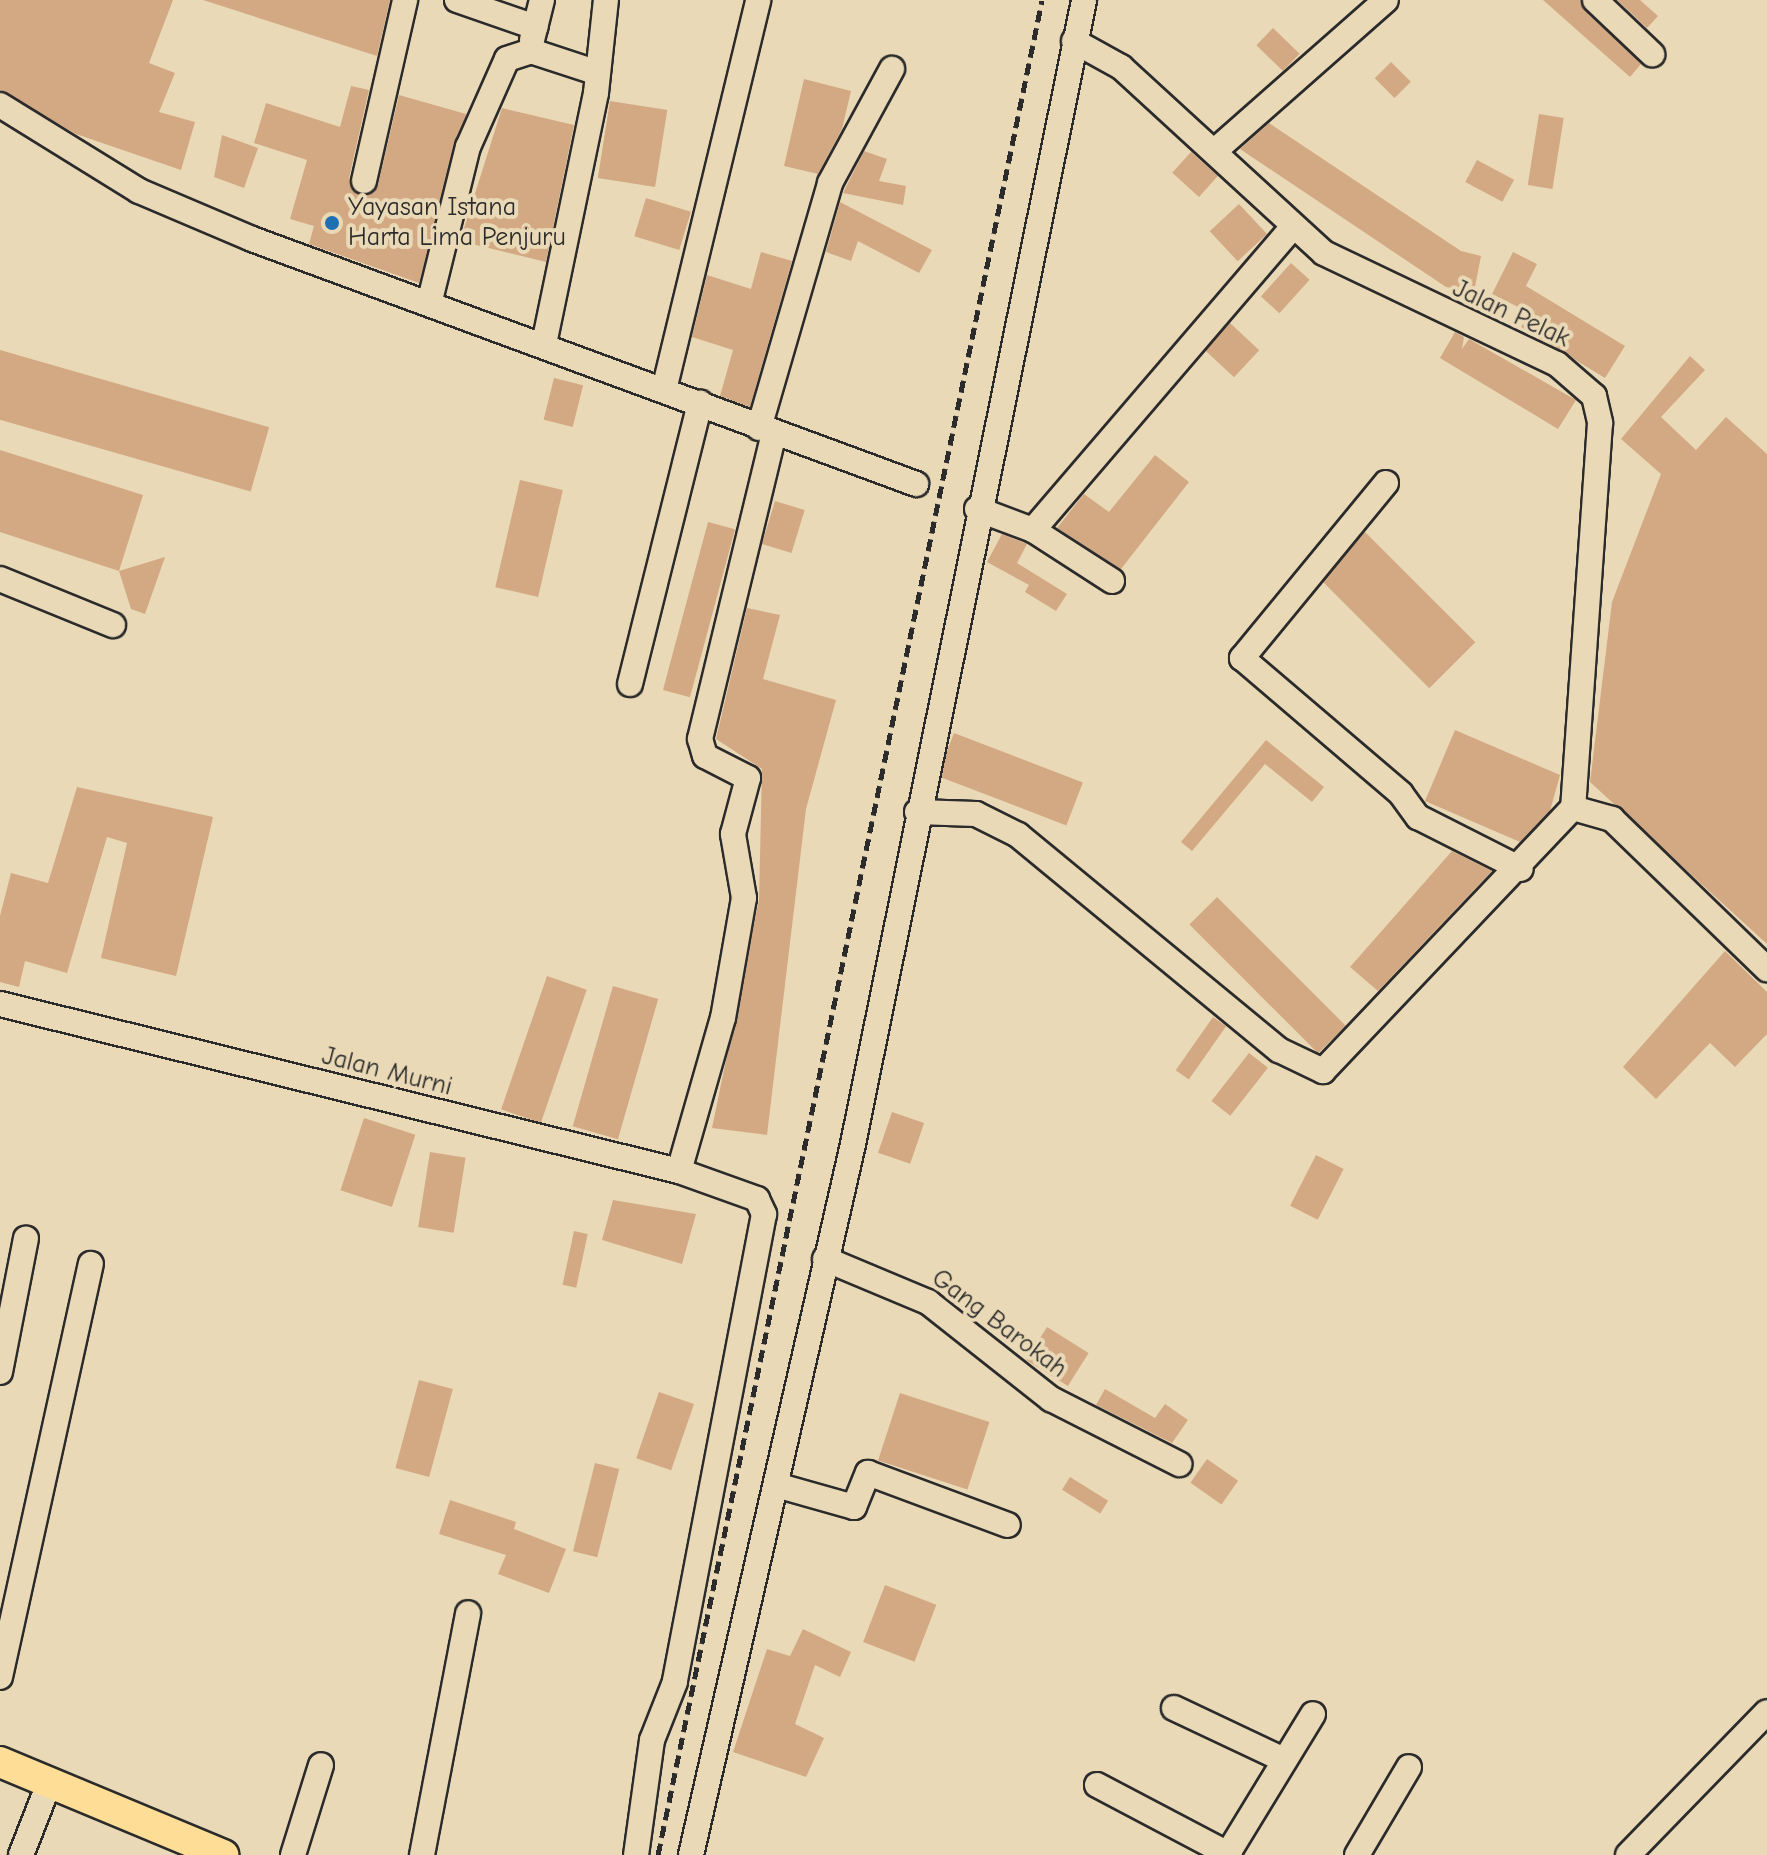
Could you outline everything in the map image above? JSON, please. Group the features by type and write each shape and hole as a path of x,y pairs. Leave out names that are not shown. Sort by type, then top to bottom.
{"main road":[{"path":"0,1762 214,1853"}],"street":[{"path":"364,181 405,0"},
{"path":"457,0 595,72"},
{"path":"430,300 479,117 507,59 533,39 542,0"},
{"path":"544,344 606,0"},
{"path":"664,390 758,0"},
{"path":"691,1855 825,1259 1084,0"},
{"path":"1217,149 1386,0"},
{"path":"1595,0 1652,54"},
{"name":"Jalan Pelak","path":"1074,41 1121,67 1217,149 1290,230 1369,279 1557,364 1594,396 1600,423 1573,808"},
{"path":"679,1171 723,1018 744,898 733,834 748,778 705,756 700,739 766,430 830,183 892,69"},
{"path":"0,105 159,200 916,484"},
{"path":"1033,530 1290,230"},
{"path":"630,684 700,403"},
{"path":"1386,483 1242,658 1418,817 1521,869"},
{"path":"977,509 1033,530 1112,581"},
{"path":"0,579 113,625"},
{"path":"917,812 976,814 1018,835 1279,1050 1315,1070 1340,1059 1521,869 1573,808 1612,819 1767,969"},
{"name":"Jalan Murni","path":"0,1004 679,1171 757,1199 764,1214 675,1682 652,1740 636,1855"},
{"path":"0,1372 26,1238"},
{"name":"Gang Barokah","path":"825,1259 928,1302 1051,1399 1179,1464"},
{"path":"0,1677 91,1264"},
{"path":"776,1485 854,1507 868,1473 1008,1525"},
{"path":"422,1855 468,1613"},
{"path":"1174,1708 1284,1760"},
{"path":"1628,1855 1767,1712"},
{"path":"1097,1785 1228,1854 1313,1714"},
{"path":"293,1855 321,1765"},
{"path":"1357,1855 1409,1767"},
{"path":"21,1855 50,1781"}],"building":[{"path":"0,0 173,0 149,63 175,73 159,112 195,122 181,170 76,134 0,90"},
{"path":"203,0 390,0 377,56"},
{"path":"1543,0 1580,0 1641,64 1630,77"},
{"path":"1617,0 1640,0 1658,16 1647,28"},
{"path":"1273,28 1300,54 1283,71 1256,45"},
{"path":"1391,62 1411,82 1395,98 1375,78"},
{"path":"804,79 851,91 842,129 818,174 784,166"},
{"path":"351,86 369,90 349,178 360,195 378,185 399,95 466,114 419,283 309,244 314,226 290,219 307,160 254,143 266,103 340,127"},
{"path":"610,101 667,110 655,187 598,178"},
{"path":"502,108 574,125 546,262 460,241"},
{"path":"1539,114 1564,118 1552,189 1528,185"},
{"path":"1269,123 1461,251 1481,256 1474,292 1446,287 1240,149"},
{"path":"222,135 258,148 244,188 214,177"},
{"path":"864,151 887,159 879,181 906,186 903,205 843,193"},
{"path":"1191,152 1218,176 1199,197 1172,173"},
{"path":"1477,160 1514,180 1502,202 1465,182"},
{"path":"646,198 691,212 679,250 634,236"},
{"path":"840,202 932,250 919,273 858,241 851,261 826,252"},
{"path":"1239,204 1267,234 1238,261 1210,231"},
{"path":"761,252 792,261 750,407 720,396 733,350 692,337 707,275 751,289"},
{"path":"1513,252 1537,264 1526,286 1625,346 1605,378 1521,327 1530,313 1492,294"},
{"path":"1291,263 1310,280 1279,313 1261,296"},
{"path":"1230,323 1259,350 1234,377 1205,350"},
{"path":"1455,332 1464,337 1462,349 1469,339 1576,400 1558,429 1440,358"},
{"path":"0,350 269,427 251,492 0,420"},
{"path":"1690,356 1705,370 1661,417 1696,450 1726,417 1767,454 1767,944 1590,782 1612,602 1661,474 1621,439"},
{"path":"554,378 583,385 573,427 544,420"},
{"path":"0,450 143,495 119,571 0,532"},
{"path":"1155,455 1189,482 1121,569 1057,528 1084,494 1109,512"},
{"path":"520,480 563,490 538,597 495,587"},
{"path":"775,501 805,510 791,553 762,544"},
{"path":"708,522 735,529 690,697 663,690"},
{"path":"1365,532 1475,642 1429,688 1319,578"},
{"path":"1002,534 1027,544 1017,563 1067,594 1056,611 1025,592 1029,585 987,562"},
{"path":"165,557 145,614 131,609 119,571"},
{"path":"747,608 780,615 763,679 836,700 806,809 767,1135 712,1128 759,900 762,769 716,739"},
{"path":"1455,730 1560,775 1550,811 1520,842 1425,801"},
{"path":"954,733 1083,782 1066,825 938,776"},
{"path":"1266,740 1324,787 1312,802 1265,764 1192,851 1181,842"},
{"path":"77,787 213,817 176,976 101,958 127,843 107,837 67,973 25,961 19,987 0,982 0,916 11,873 48,883"},
{"path":"1452,851 1492,871 1378,991 1350,967"},
{"path":"1217,897 1346,1026 1318,1053 1189,925"},
{"path":"1725,951 1767,992 1767,1034 1735,1067 1710,1043 1656,1099 1623,1067"},
{"path":"547,976 587,990 541,1123 501,1109"},
{"path":"613,986 658,999 618,1139 573,1126"},
{"path":"1213,1017 1226,1026 1189,1079 1176,1070"},
{"path":"1249,1053 1268,1068 1230,1116 1211,1101"},
{"path":"892,1112 924,1123 910,1164 878,1153"},
{"path":"364,1118 415,1135 392,1207 341,1190"},
{"path":"430,1152 466,1158 454,1233 418,1227"},
{"path":"1316,1155 1344,1169 1318,1220 1290,1206"},
{"path":"613,1200 696,1214 682,1264 602,1240"},
{"path":"574,1231 588,1234 576,1288 563,1285"},
{"path":"1047,1327 1089,1353 1068,1386 1026,1360"},
{"path":"419,1380 453,1389 429,1477 395,1468"},
{"path":"1105,1389 1155,1418 1165,1404 1188,1420 1172,1443 1096,1405"},
{"path":"659,1392 694,1404 671,1470 636,1458"},
{"path":"900,1393 989,1422 967,1490 878,1461"},
{"path":"1207,1459 1238,1481 1221,1505 1190,1483"},
{"path":"595,1463 619,1469 597,1557 573,1551"},
{"path":"1070,1477 1108,1501 1100,1514 1062,1490"},
{"path":"450,1500 516,1522 514,1529 566,1549 549,1593 498,1574 506,1555 439,1534"},
{"path":"885,1585 936,1605 914,1662 863,1642"},
{"path":"803,1629 851,1652 840,1677 815,1665 795,1724 824,1738 806,1777 733,1752 767,1649 790,1656"}],"railway":[{"path":"658,1855 1042,0"}],"place":[{"name":"Yayasan Istana Harta Lima Penjuru","path":"332,223"}]}
